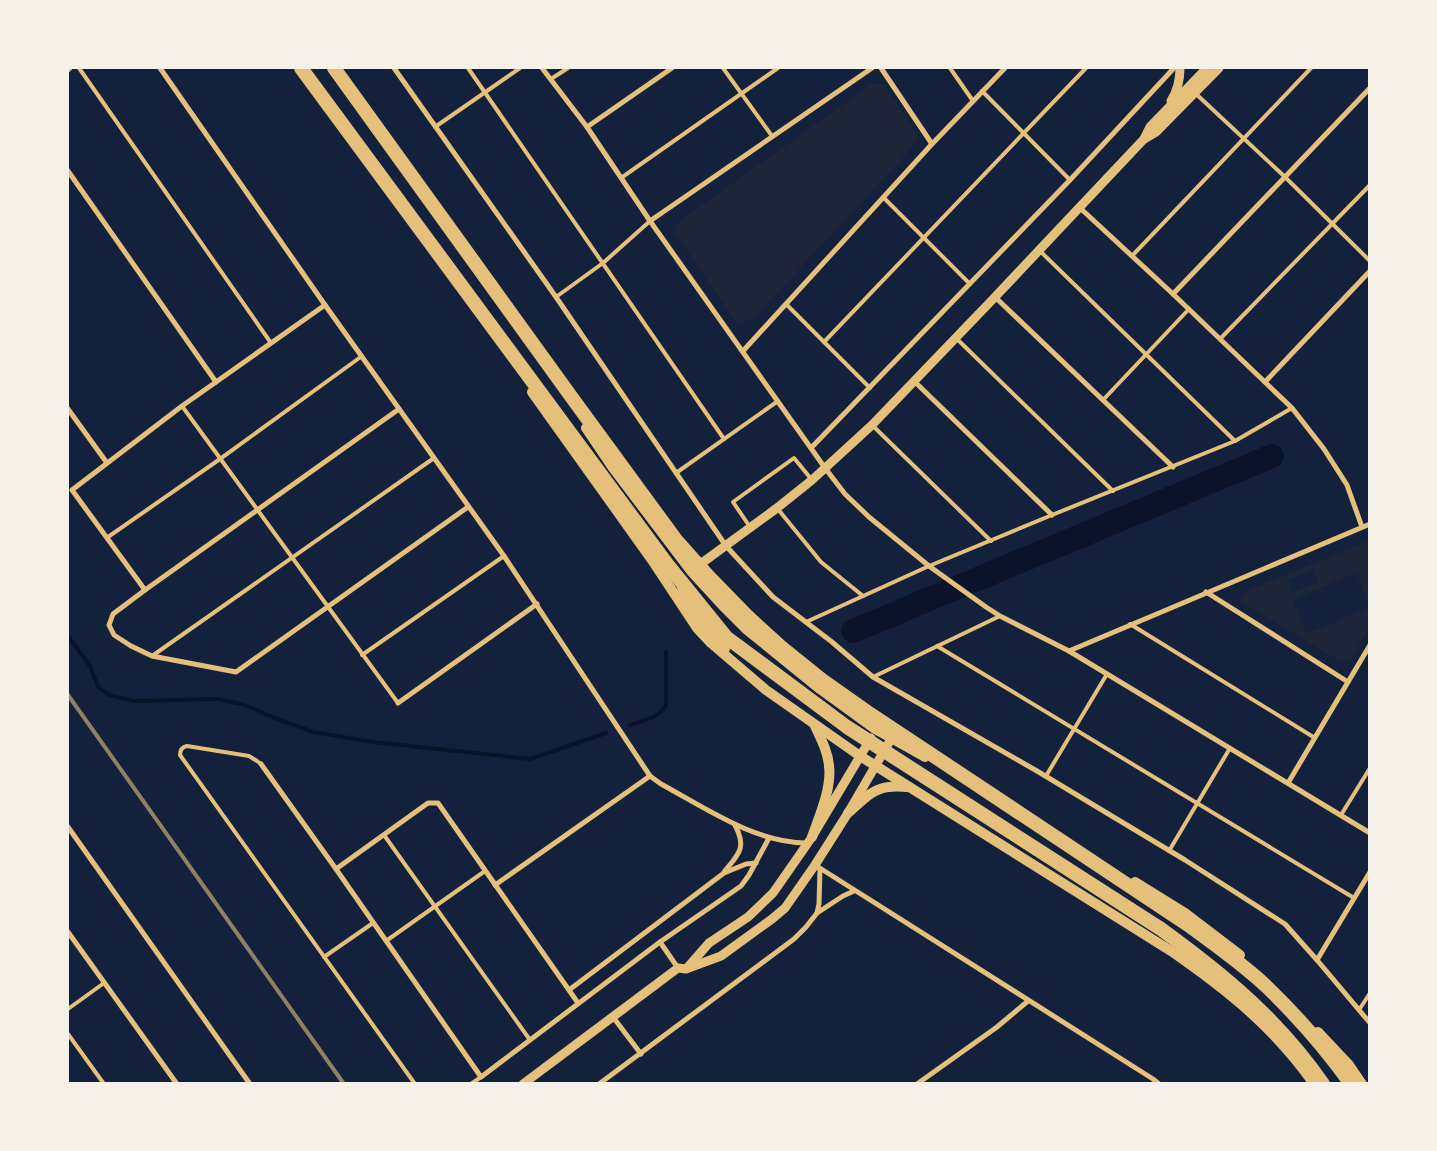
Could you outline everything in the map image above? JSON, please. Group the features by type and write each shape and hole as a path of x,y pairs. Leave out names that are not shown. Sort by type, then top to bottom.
{"highway":[{"path":"302,68 667,564 726,637 847,727 1161,929 1198,956 1255,1004 1305,1058 1324,1084"},
{"path":"335,68 676,540 709,577 781,646 866,712 1192,927 1267,988 1313,1034 1351,1084"},
{"path":"1332,1057 1361,1084"}],"main road":[{"path":"296,68 496,342 652,560 697,628 710,643 766,690 860,756 1171,951 1214,981 1259,1020 1284,1045 1314,1084"},
{"path":"335,68 614,468 691,571 746,629 820,689 875,729 953,772 1078,846 1185,913 1266,978 1348,1065 1361,1084"},
{"path":"691,571 685,578 682,586 686,599 740,667"},
{"path":"809,840 827,792 830,769 823,743 814,725"},
{"path":"848,813 880,788 890,786 910,787"}],"street":[{"path":"160,68 325,305 504,556 650,776 661,784 735,824 769,838 790,843 809,840"},
{"path":"394,68 556,297 726,546 773,597 832,642 873,677 1046,776 1285,924 1370,1023"},
{"path":"542,68 587,127 650,221 825,468 857,506 929,566 1000,616 1069,650 1370,833"},
{"path":"587,127 672,68"},
{"path":"650,221 872,68"},
{"path":"881,68 932,144"},
{"path":"743,351 932,144 1005,68"},
{"path":"811,448 1070,180 1174,68"},
{"path":"1163,114 1176,94 1180,68"},
{"path":"691,571 812,480 872,425 1078,207 1144,139 1156,132 1210,69"},
{"path":"1173,294 1370,88"},
{"path":"1144,139 1150,127 1192,90"},
{"path":"68,171 216,382"},
{"path":"1078,207 1189,309 1292,408 1324,449 1346,486 1362,527"},
{"path":"1264,382 1370,271"},
{"path":"995,297 1173,466"},
{"path":"145,590 72,490 182,406 325,305"},
{"path":"914,382 1052,515"},
{"path":"68,409 107,463"},
{"path":"399,409 113,614 109,625 114,635 152,656 236,672 468,507"},
{"path":"1069,650 1370,524"},
{"path":"1206,592 1348,682"},
{"path":"398,703 537,604"},
{"path":"1288,782 1370,645"},
{"path":"523,1084 613,1017 682,969 710,943 748,917 773,893 809,840 875,729"},
{"path":"682,969 721,956 785,908 817,867 891,739"},
{"path":"260,764 336,869 480,1077 660,942 740,886 756,864 769,838"},
{"path":"496,886 650,776"},
{"path":"336,869 428,803 438,803 578,1003"},
{"path":"569,990 724,872 739,852 741,844 741,836 735,824"},
{"path":"68,827 250,1084"},
{"path":"724,872 746,864 756,864"},
{"path":"817,867 1154,1079 1159,1084"},
{"path":"817,867 819,904 817,913"},
{"path":"1317,960 1370,872"},
{"path":"599,1084 794,940 817,913 854,891"},
{"path":"68,932 177,1084"},
{"path":"660,942 682,969"},
{"path":"917,1084 997,1027 1028,1001"},
{"path":"613,1017 641,1054"}],"lane":[{"path":"79,68 272,343"},
{"path":"468,68 724,439"},
{"path":"435,127 520,68"},
{"path":"551,79 568,68"},
{"path":"723,68 772,136"},
{"path":"621,178 778,68"},
{"path":"950,68 973,101"},
{"path":"824,342 1086,68"},
{"path":"1132,256 1311,68"},
{"path":"1192,90 1370,261"},
{"path":"982,91 1070,180"},
{"path":"1220,339 1370,185"},
{"path":"883,197 970,284"},
{"path":"556,297 603,263 650,221"},
{"path":"1039,250 1235,441"},
{"path":"786,304 870,388"},
{"path":"1103,400 1189,309"},
{"path":"956,337 1113,491"},
{"path":"108,537 220,460 362,356"},
{"path":"676,473 778,401"},
{"path":"182,406 398,703"},
{"path":"806,622 929,566 1235,441 1292,408"},
{"path":"872,425 991,541"},
{"path":"152,656 434,458"},
{"path":"750,528 734,502 794,458 812,480"},
{"path":"777,508 821,562 863,596"},
{"path":"362,655 504,556"},
{"path":"873,677 1000,616"},
{"path":"1130,624 1315,738"},
{"path":"937,646 1354,898"},
{"path":"1046,776 1107,674"},
{"path":"260,764 249,756 187,746 180,752 180,755 415,1084"},
{"path":"1169,851 1230,748"},
{"path":"1341,816 1370,768"},
{"path":"384,835 530,1040"},
{"path":"386,941 485,871"},
{"path":"324,956 373,923"},
{"path":"68,1009 104,983"},
{"path":"1359,1010 1370,993"},
{"path":"68,1034 104,1084"},
{"path":"471,1084 480,1077"}],"shaded area":[{"path":"872,84 884,84 918,135 916,140 908,152 752,320 737,324 674,231 677,223"},
{"path":"1369,541 1369,603 1356,573 1292,600 1307,634 1369,607 1369,628 1351,659 1341,662 1240,601 1246,591","holes":["1313,569 1318,582 1292,593 1287,580"]}],"waterway":[{"path":"853,631 1272,456"},
{"path":"68,636 90,666 98,687 109,695 134,701 217,699 242,704 313,732 373,742 530,759 606,733"},
{"path":"630,725 655,716 666,705 666,652"}],"railway":[{"path":"68,695 344,1084"}]}
